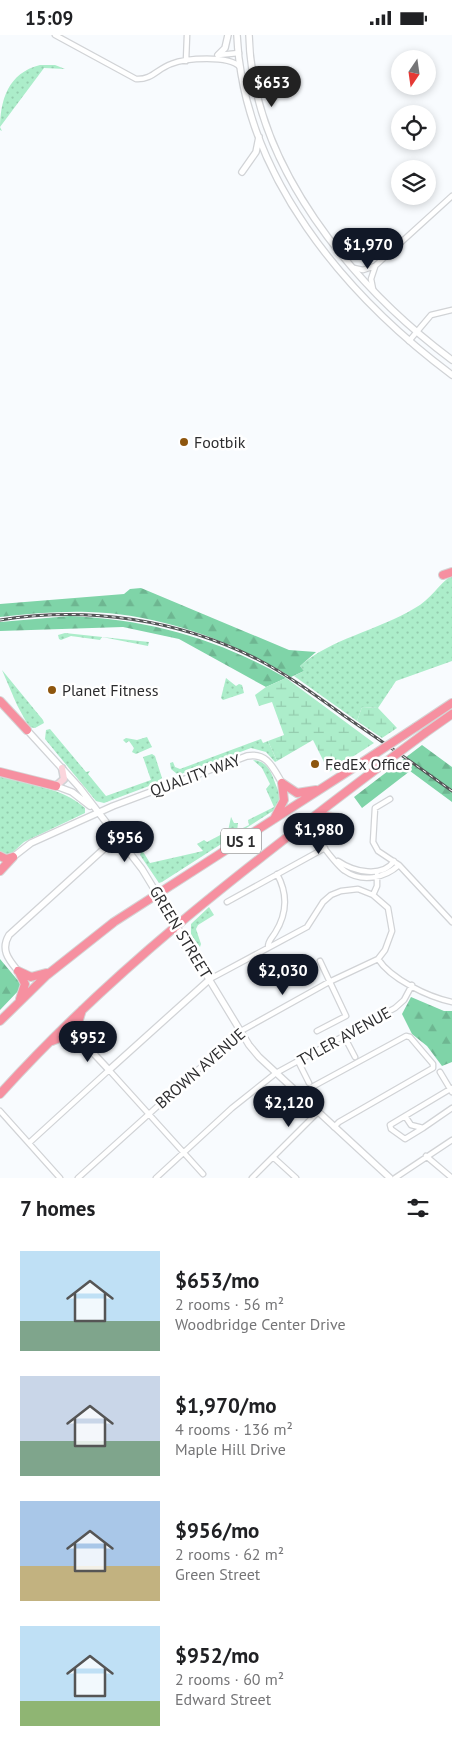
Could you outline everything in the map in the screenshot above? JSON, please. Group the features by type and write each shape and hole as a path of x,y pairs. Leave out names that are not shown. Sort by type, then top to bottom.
{"highway":[{"path":"443,575 452,572"},
{"path":"0,701 27,730"},
{"name":"US 1","path":"0,1021 52,970 114,922 452,703"},
{"name":"US 1","path":"0,1095 84,1005 177,924 338,798 452,714"},
{"path":"0,772 56,786"},
{"path":"282,783 297,793 322,789"},
{"path":"273,820 284,800 282,783"},
{"path":"317,839 313,829 316,815 340,818 334,811 338,798"},
{"path":"290,835 304,832 317,839"},
{"path":"0,856 6,859 13,857"},
{"path":"0,871 13,857"},
{"path":"18,971 34,977 52,970"},
{"path":"18,971 24,984 20,1001"},
{"path":"82,1041 77,1024 84,1005"},
{"path":"47,1043 67,1035 82,1041"}],"main road":[{"path":"56,786 64,779 62,767"}],"street":[{"path":"55,35 136,79 149,78 166,66 186,61 208,59 229,61 240,67"},
{"path":"186,61 187,35"},
{"path":"218,55 226,46 228,35"},
{"path":"238,35 240,67 258,135 284,189 315,239 356,290 409,341 452,375"},
{"path":"249,35 250,53 260,104 278,152 308,206 350,265 374,291 416,331 452,361"},
{"path":"208,59 218,55 250,53"},
{"path":"242,173 256,152 258,135"},
{"path":"350,265 363,270 375,266 452,197"},
{"path":"374,291 371,279 375,266"},
{"path":"409,341 431,315 452,309"},
{"name":"GREEN STREET","path":"27,730 62,767 159,893 241,1031 259,1057 390,1178"},
{"name":"QUALITY WAY","path":"13,857 31,843 143,793 250,755 267,759 282,783"},
{"name":"GREEN STREET","path":"56,786 76,795 98,813"},
{"path":"390,799 374,808 374,841 378,851 399,865 452,922"},
{"path":"18,971 7,955 5,944 14,930 117,837"},
{"path":"317,839 344,870 356,877 377,877 389,874 399,865"},
{"path":"227,901 326,848"},
{"path":"335,859 345,866 358,870 377,871 386,870 394,861"},
{"path":"356,877 358,870"},
{"path":"373,895 377,886 377,871"},
{"path":"268,947 284,911 284,892 277,874"},
{"path":"29,1143 210,979 309,925 323,903 331,895 341,891 358,889 373,895 388,908 392,931 385,949 378,959 388,972 435,998 452,1002"},
{"name":"BROWN AVENUE","path":"78,1178 241,1031 329,982 378,959"},
{"path":"317,1031 346,1016 320,961"},
{"name":"TYLER AVENUE","path":"156,1178 232,1108 276,1073 398,1006 412,985"},
{"path":"344,1036 355,1057"},
{"path":"299,1094 406,1036 410,1037 433,1064 433,1068 339,1122 334,1127"},
{"path":"82,1041 203,1174"},
{"path":"298,1061 309,1083"},
{"path":"440,1072 452,1090 390,1125 391,1129 405,1139 452,1107"},
{"path":"0,1111 60,1178"},
{"path":"252,1178 318,1112"},
{"path":"405,1116 411,1125 423,1128"},
{"path":"395,1178 452,1140"},
{"path":"426,1156 452,1178"},
{"path":"273,1157 296,1178"}],"green space":[{"path":"40,65 55,65 65,69 44,68 0,127 4,98 13,81 20,74"},
{"path":"452,575 452,661 396,681 378,708 362,707 357,721 294,676 304,671 300,666 326,649 401,616 420,605"},
{"path":"141,588 289,650 316,652 300,666 304,671 291,677 244,652 194,631 142,618 88,612 0,617 0,604 124,594 130,589"},
{"path":"70,616 128,622 182,633 234,652 286,678 266,687 179,639 123,627 0,631 0,622"},
{"path":"65,633 149,642 148,646 102,637 100,640 71,636 59,639 58,635"},
{"path":"2,670 44,723 35,728 29,727"},
{"path":"226,678 236,686 242,685 244,693 223,700 221,698"},
{"path":"286,678 374,743 329,772 313,740 277,761 268,741 284,735 272,702 259,706 255,695 266,687"},
{"path":"362,707 378,708 397,728 382,738 357,721"},
{"path":"50,729 86,772 90,771 88,774 106,796 151,780 143,757 152,754 155,756 162,778 157,783 104,803 96,801 45,739 46,730"},
{"path":"147,737 152,747 136,754 132,752 134,748 129,741 126,743 123,740 126,738 137,740"},
{"path":"261,739 263,743 268,741 277,761 275,762 266,752 251,748 181,774 177,774 171,769 170,763 173,762 175,767 180,769"},
{"path":"422,745 452,767 452,802 410,771 362,808 354,797"},
{"path":"253,760 265,765 272,774 282,797 276,809 159,883 140,855 142,850 150,863 203,851 197,844 204,840 207,842 228,831 231,817 234,823 238,823 237,831 249,825 248,820 274,807 266,789 270,784 262,768"},
{"path":"0,774 65,795 85,808 85,813 24,842 11,854 4,855 0,851"},
{"path":"209,907 214,915 198,925 196,929 201,944 200,947 191,935 191,924"},
{"path":"0,959 20,983 21,988 0,1010"},
{"path":"411,997 444,1011 452,1011 452,1062 442,1066 427,1046 412,1034 402,1014"}],"railway":[{"path":"0,620 66,615 132,619 164,625 227,645 257,659 290,678 452,791"}],"place":[{"name":"Footbik","path":"184,442"},
{"name":"Planet Fitness","path":"52,690"},
{"name":"FedEx Office","path":"315,764"}]}
